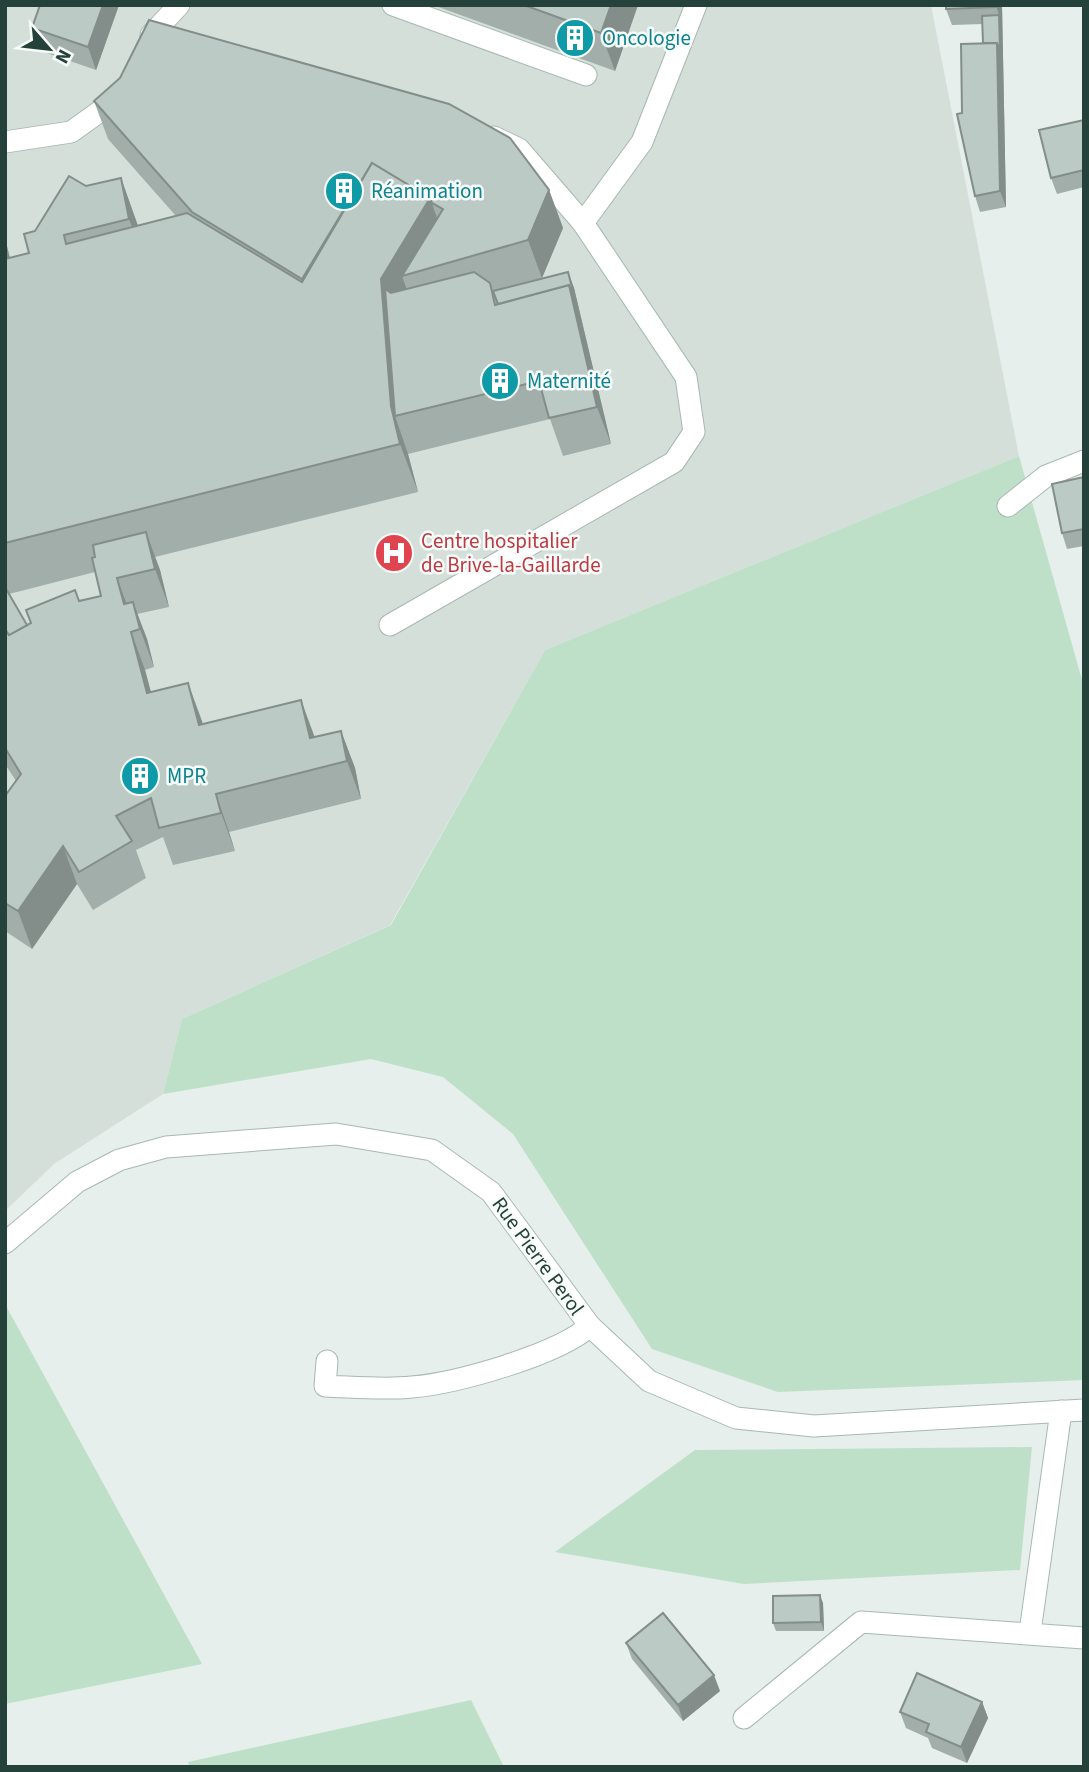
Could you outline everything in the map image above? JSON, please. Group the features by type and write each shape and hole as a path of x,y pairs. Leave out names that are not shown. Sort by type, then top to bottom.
{"street":[{"path":"177,43 147,42 179,5"},
{"path":"393,5 586,75"},
{"path":"583,223 642,142 696,5"},
{"path":"5,142 71,132 120,97 132,72"},
{"path":"390,625 674,462 694,432 686,377 583,223 519,149 471,127"},
{"path":"1008,506 1046,476 1084,461"},
{"name":"Rue Pierre Perol","path":"5,1243 77,1182 119,1160 166,1147 337,1134 432,1150 491,1192 590,1326 649,1381 736,1418 814,1426 1084,1410"},
{"path":"327,1361 326,1387 413,1387 499,1368 577,1338 590,1326"},
{"path":"1030,1632 1061,1411"},
{"path":"744,1718 861,1622 1030,1632 1084,1638"}],"shaded area":[{"name":"Centre hospitalier de Brive-la-Gaillarde","path":"5,5 931,5 1019,456 545,650 390,925 182,1019 163,1094 54,1164 5,1211"}],"green space":[{"path":"1019,456 1084,687 1084,1380 778,1392 652,1349 513,1134 443,1077 371,1059 163,1094 182,1019 391,925 545,650"},
{"path":"5,1304 202,1664 5,1704"},
{"path":"1032,1447 1020,1570 744,1584 555,1552 695,1450"},
{"path":"471,1700 504,1767 190,1767 188,1762"}],"building":[{"path":"40,5 103,5 88,47 32,28"},
{"path":"524,5 611,5 601,33"},
{"path":"946,5 996,5 996,7 946,9"},
{"path":"999,15 1000,51 997,43 983,43 982,16"},
{"name":"Réanimation","path":"149,20 449,104 510,138 549,190 528,240 402,276 443,209 432,203 430,198 372,163 302,279 192,212 94,101 120,78"},
{"path":"997,43 1000,191 975,196 957,114 962,113 961,44"},
{"path":"1084,120 1084,170 1051,178 1039,130"},
{"path":"372,163 430,198 381,279 391,406 400,444 5,543 5,259 29,253 24,234 35,231 69,176 86,186 121,178 129,219 64,235 66,244 187,213 302,282"},
{"name":"Maternité","path":"474,272 490,283 495,305 569,285 597,407 549,418 539,381 395,416 385,289 391,293"},
{"path":"568,272 577,307 569,285 498,304 493,291"},
{"path":"1084,477 1084,529 1062,533 1052,484"},
{"name":"MPR","path":"146,532 155,569 117,578 124,604 133,602 140,629 131,632 147,693 188,683 199,725 301,700 310,738 341,731 347,761 216,794 221,813 159,828 151,798 116,816 132,841 79,872 63,846 18,911 5,903 5,796 21,774 5,748 5,629 9,635 31,623 26,610 75,590 79,601 101,596 92,558 95,557 93,545"},
{"path":"5,587 27,625 9,635 5,629"},
{"path":"820,1595 821,1622 773,1623 773,1596"},
{"path":"663,1613 714,1675 678,1705 626,1643"},
{"path":"917,1673 982,1702 961,1747 926,1732 929,1724 900,1712"}],"place":[{"name":"Oncologie","path":"575,38"},
{"name":"Réanimation","path":"344,191"},
{"name":"Maternité","path":"500,381"},
{"name":"Centre hospitalier de Brive-la-Gaillarde","path":"394,553"},
{"name":"MPR","path":"140,776"}]}
